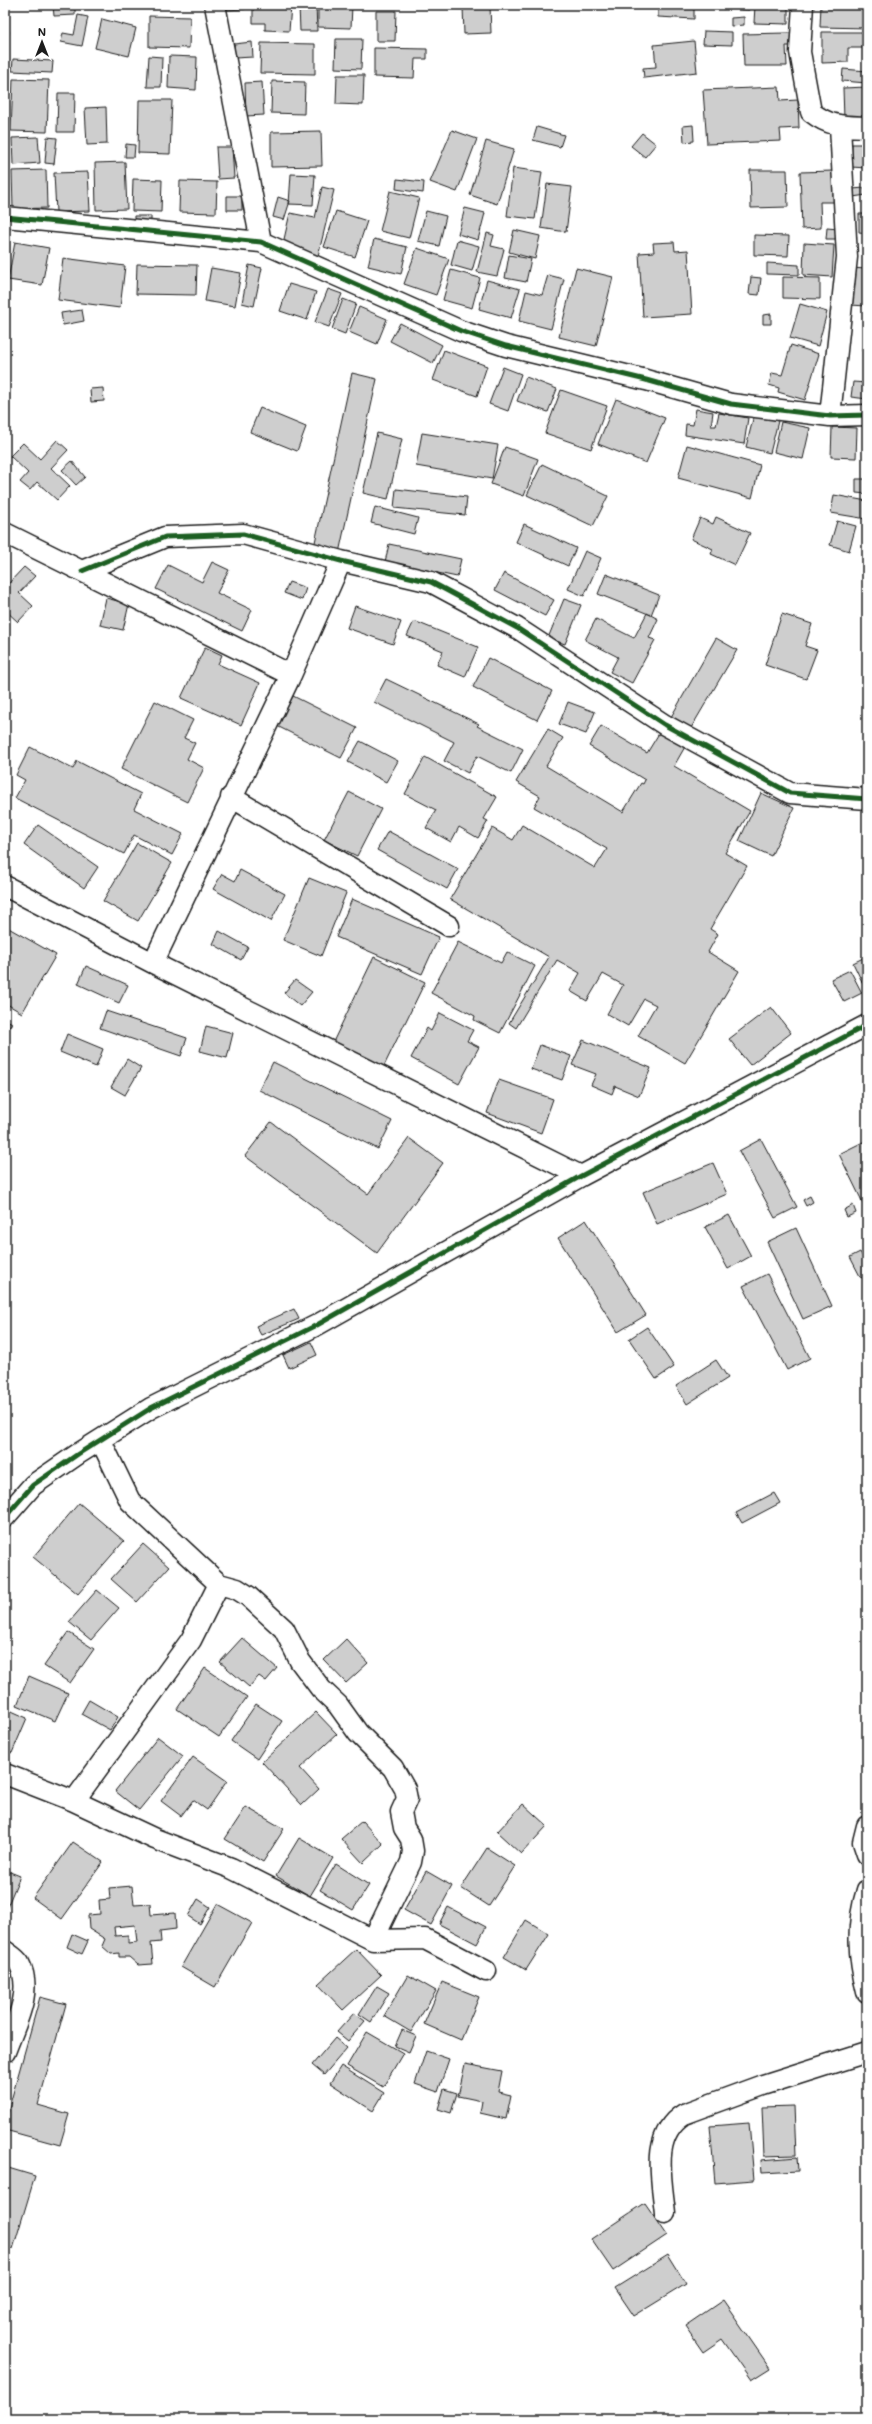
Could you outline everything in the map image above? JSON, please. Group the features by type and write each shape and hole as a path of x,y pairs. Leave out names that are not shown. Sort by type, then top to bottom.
{"street":[{"path":"215,5 261,242"},
{"path":"803,5 800,52 811,112 823,122 840,126 867,127"},
{"path":"830,416 846,257 840,126"},
{"path":"5,217 261,242 462,331 506,346 646,380 731,404 830,416 867,415"},
{"path":"5,533 291,675"},
{"path":"82,571 165,537 243,534 341,561 431,582 517,628 665,725 790,793 867,799"},
{"path":"153,963 231,797 291,675 341,561"},
{"path":"231,797 449,926"},
{"path":"5,886 153,963 581,1176"},
{"path":"5,1517 33,1486 78,1454 101,1441 151,1408 317,1325 581,1176 867,1025"},
{"path":"101,1441 130,1500 218,1584 237,1589 248,1596 284,1629 300,1661 321,1689 338,1705 358,1734 393,1768 405,1789 407,1799 401,1812 404,1828 411,1839 413,1851 411,1862 373,1940"},
{"path":"74,1801 191,1640 218,1584"},
{"path":"5,1774 74,1801 155,1839 230,1868 373,1940 425,1939 486,1971"},
{"path":"867,1826 863,1842 867,1854"},
{"path":"867,1890 861,1908 858,1941 867,1992"},
{"path":"5,1951 18,1962 24,1978 24,1999 5,2052"},
{"path":"665,2213 660,2156 664,2135 673,2121 684,2114 763,2085 867,2052"}],"building":[{"path":"53,5 75,5 75,15 54,16"},
{"path":"225,5 245,5 245,9 225,10"},
{"path":"253,5 291,5 289,31 265,30 265,23 253,23"},
{"path":"299,5 316,5 317,31 300,31"},
{"path":"318,5 352,5 351,28 318,27"},
{"path":"658,5 694,5 694,19 658,17"},
{"path":"723,5 749,5 749,10 723,9"},
{"path":"755,5 788,5 788,24 754,23"},
{"path":"821,5 867,5 867,28 820,27"},
{"path":"490,6 491,33 464,34 463,7"},
{"path":"5,9 7,9 7,26 5,26"},
{"path":"376,11 396,11 395,41 376,41"},
{"path":"78,15 88,17 82,46 61,42 63,33 74,35"},
{"path":"149,16 190,17 189,48 149,47"},
{"path":"744,17 744,25 731,26 731,18"},
{"path":"102,19 136,28 129,56 95,48"},
{"path":"5,30 9,31 7,48 5,48"},
{"path":"704,31 732,32 732,45 703,44"},
{"path":"822,32 867,32 867,48 848,48 848,62 822,63"},
{"path":"791,33 791,46 786,46 787,66 744,66 743,34"},
{"path":"336,39 362,39 361,69 335,68"},
{"path":"694,41 697,72 644,78 643,68 656,67 654,45"},
{"path":"252,42 253,57 235,58 234,44"},
{"path":"261,43 315,44 315,74 260,73"},
{"path":"374,48 427,49 427,59 415,59 414,78 374,77"},
{"path":"149,56 162,57 161,87 147,87"},
{"path":"169,56 197,57 196,90 168,88"},
{"path":"13,59 53,61 52,73 12,71"},
{"path":"843,69 867,71 867,83 842,81"},
{"path":"337,75 364,75 363,105 336,104"},
{"path":"13,79 49,80 47,132 11,131"},
{"path":"272,81 305,82 304,114 271,113"},
{"path":"262,82 264,115 246,116 245,83"},
{"path":"779,87 780,101 798,100 799,128 780,129 781,141 707,144 703,90"},
{"path":"867,87 867,119 844,119 843,88"},
{"path":"58,93 75,93 74,132 57,132"},
{"path":"139,100 172,100 170,154 138,153"},
{"path":"106,107 107,144 87,145 85,108"},
{"path":"693,125 694,141 684,142 683,126"},
{"path":"537,127 564,135 560,147 533,140"},
{"path":"452,130 477,139 457,192 430,182"},
{"path":"321,131 322,166 271,167 271,132"},
{"path":"642,133 656,144 645,157 631,146"},
{"path":"38,137 40,163 13,165 12,138"},
{"path":"47,137 57,138 54,164 45,163"},
{"path":"486,141 514,149 497,204 470,195"},
{"path":"126,144 135,145 134,157 125,157"},
{"path":"852,144 867,144 867,168 851,167"},
{"path":"216,147 232,147 234,178 218,179"},
{"path":"125,162 127,209 96,210 95,163"},
{"path":"513,168 542,172 535,219 507,216"},
{"path":"46,170 47,208 13,209 12,171"},
{"path":"750,170 787,170 788,207 751,208"},
{"path":"833,171 834,202 820,202 821,228 802,229 800,172"},
{"path":"88,172 90,211 56,212 54,173"},
{"path":"291,174 315,175 313,205 289,204"},
{"path":"133,179 162,180 161,212 132,211"},
{"path":"397,179 424,182 423,193 396,189"},
{"path":"180,181 217,182 216,213 179,212"},
{"path":"547,184 572,187 566,232 541,228"},
{"path":"322,187 334,190 318,256 282,248 290,213 315,218"},
{"path":"865,188 866,195 853,197 852,189"},
{"path":"390,191 419,198 409,238 380,231"},
{"path":"227,196 242,196 242,210 227,210"},
{"path":"278,197 290,201 284,220 273,217"},
{"path":"465,208 485,213 478,240 458,234"},
{"path":"336,211 367,221 355,257 324,247"},
{"path":"426,211 446,216 439,246 418,241"},
{"path":"859,214 867,214 867,233 859,232"},
{"path":"134,216 151,216 151,223 134,222"},
{"path":"827,228 838,229 838,239 826,239"},
{"path":"514,230 540,236 535,259 509,252"},
{"path":"487,233 494,235 491,246 504,249 497,276 477,272"},
{"path":"754,235 789,236 788,256 754,255"},
{"path":"374,239 407,247 401,274 368,266"},
{"path":"457,240 479,246 472,271 451,265"},
{"path":"15,242 49,248 42,285 8,280"},
{"path":"674,242 675,251 688,250 692,314 643,317 639,253 654,252 653,243"},
{"path":"804,243 834,245 832,277 803,275"},
{"path":"417,248 449,259 436,295 404,284"},
{"path":"509,255 531,259 526,282 505,278"},
{"path":"63,258 125,266 120,308 58,300"},
{"path":"767,263 799,265 799,275 767,274"},
{"path":"137,264 197,265 196,295 136,294"},
{"path":"249,265 262,268 254,306 242,303"},
{"path":"211,268 241,273 235,306 205,301"},
{"path":"576,268 613,277 596,346 559,337"},
{"path":"851,268 867,269 867,306 850,305"},
{"path":"451,270 480,278 472,308 443,300"},
{"path":"548,275 564,279 551,329 519,321 526,291 542,295"},
{"path":"751,277 761,278 759,295 749,294"},
{"path":"783,277 820,278 820,299 783,298"},
{"path":"487,280 520,289 511,318 479,309"},
{"path":"289,284 316,292 307,320 280,311"},
{"path":"328,289 342,294 329,327 315,322"},
{"path":"343,299 356,304 345,334 332,329"},
{"path":"800,304 827,312 818,346 790,338"},
{"path":"359,307 387,319 377,344 349,332"},
{"path":"82,310 84,321 63,325 61,313"},
{"path":"771,314 771,324 763,324 763,315"},
{"path":"400,323 442,345 433,363 390,341"},
{"path":"867,326 867,353 862,351"},
{"path":"791,345 819,354 805,400 778,392 779,388 769,385 772,373 782,375"},
{"path":"444,350 487,366 477,396 433,380"},
{"path":"503,367 521,374 508,411 489,404"},
{"path":"352,373 377,379 339,553 314,547"},
{"path":"526,377 557,389 548,412 517,401"},
{"path":"853,382 867,383 867,399 851,397"},
{"path":"103,388 104,401 91,402 90,389"},
{"path":"561,390 607,406 591,449 545,433"},
{"path":"616,399 665,418 646,463 598,444"},
{"path":"260,408 306,427 297,451 250,432"},
{"path":"696,409 713,412 711,426 716,426 719,413 748,418 744,444 685,435 686,424 693,425"},
{"path":"754,415 778,421 770,453 746,447"},
{"path":"781,422 810,428 803,459 774,452"},
{"path":"832,427 857,428 856,458 831,457"},
{"path":"377,433 402,439 388,499 363,493"},
{"path":"422,433 498,445 492,479 416,466"},
{"path":"57,440 68,450 51,468 70,486 57,500 37,482 30,490 20,482 28,473 10,456 23,443 40,459"},
{"path":"687,445 760,465 752,498 678,478"},
{"path":"505,447 538,459 524,496 491,484"},
{"path":"72,461 85,477 76,485 62,470"},
{"path":"542,464 608,496 593,526 527,495"},
{"path":"856,479 867,479 867,494 856,493"},
{"path":"396,489 467,497 465,515 394,508"},
{"path":"834,495 867,501 867,519 831,513"},
{"path":"375,507 418,518 414,534 371,523"},
{"path":"716,517 750,533 735,565 711,554 713,549 691,539 700,518 713,524"},
{"path":"837,521 856,526 849,551 830,545"},
{"path":"524,524 576,548 568,566 516,542"},
{"path":"389,544 461,559 457,577 385,562"},
{"path":"585,551 601,558 584,596 568,589"},
{"path":"212,562 229,570 217,593 252,610 242,631 156,589 168,565 202,582"},
{"path":"24,567 35,576 19,593 33,606 18,622 5,610 5,583 7,585"},
{"path":"504,573 554,600 545,616 495,590"},
{"path":"606,574 659,595 651,615 598,594"},
{"path":"289,582 306,588 302,600 284,593"},
{"path":"106,598 129,604 123,630 100,625"},
{"path":"564,599 581,605 565,644 548,638"},
{"path":"355,606 401,622 393,644 347,628"},
{"path":"647,613 658,619 649,638 655,640 632,683 610,672 618,657 585,640 596,619 634,638"},
{"path":"782,614 812,624 805,646 817,650 806,679 765,665"},
{"path":"414,621 478,647 465,677 437,665 443,651 407,636"},
{"path":"716,638 737,650 691,728 671,717"},
{"path":"205,647 222,655 218,664 260,683 241,725 181,698"},
{"path":"488,658 552,691 537,720 473,687"},
{"path":"386,679 479,724 477,726 523,749 511,773 477,756 468,773 444,761 454,742 374,702"},
{"path":"293,696 357,728 341,758 277,726"},
{"path":"155,701 193,720 184,738 195,743 187,759 204,768 187,802 121,769"},
{"path":"568,702 595,712 586,734 559,724"},
{"path":"601,726 647,753 661,730 686,745 674,766 750,811 725,853 747,866 710,929 718,934 708,952 739,971 685,1063 638,1036 656,1005 644,999 628,1026 607,1014 623,985 603,974 587,1001 570,991 580,973 557,960 516,1028 509,1023 549,957 450,899 492,828 513,840 522,825 595,868 607,849 534,807 540,796 516,782 548,729 563,738 546,766 623,812 641,783 643,784 645,780 589,746"},
{"path":"360,741 398,761 386,782 348,762"},
{"path":"30,747 73,769 77,761 141,794 134,809 183,834 172,855 134,835 124,854 15,798 25,780 16,775"},
{"path":"425,757 497,797 484,819 488,821 478,838 459,827 451,842 426,828 436,810 405,794"},
{"path":"349,792 381,809 357,856 324,840"},
{"path":"761,793 794,808 771,856 739,841"},
{"path":"38,825 98,867 84,888 24,845"},
{"path":"388,831 458,869 447,889 377,850"},
{"path":"137,843 172,863 138,921 103,901"},
{"path":"240,870 285,894 271,921 213,889 222,874 235,881"},
{"path":"309,878 346,893 321,956 283,940"},
{"path":"352,899 439,937 422,974 336,937"},
{"path":"5,926 56,955 22,1013 5,1003"},
{"path":"219,931 248,947 241,960 213,944"},
{"path":"458,942 501,963 507,952 535,966 500,1033 474,1020 475,1016 431,993"},
{"path":"867,956 867,992 853,963"},
{"path":"374,957 425,982 384,1066 333,1042"},
{"path":"86,966 128,985 119,1003 78,984"},
{"path":"850,970 862,993 844,1002 831,979"},
{"path":"295,980 312,992 300,1006 284,993"},
{"path":"771,1007 791,1033 750,1065 729,1039"},
{"path":"106,1011 187,1038 181,1056 100,1028"},
{"path":"440,1013 473,1030 467,1041 479,1047 459,1084 411,1058 427,1028 431,1031"},
{"path":"5,1019 12,1023 5,1033"},
{"path":"206,1026 233,1033 227,1058 200,1051"},
{"path":"67,1034 103,1049 96,1067 60,1052"},
{"path":"583,1040 651,1068 639,1096 615,1086 612,1094 591,1085 596,1074 572,1065"},
{"path":"540,1045 571,1056 562,1080 531,1069"},
{"path":"127,1059 141,1068 125,1095 111,1087"},
{"path":"273,1062 392,1121 378,1149 259,1090"},
{"path":"499,1080 553,1099 541,1133 487,1113"},
{"path":"271,1122 368,1194 409,1138 443,1163 377,1253 245,1156"},
{"path":"761,1139 797,1207 775,1218 739,1151"},
{"path":"867,1140 867,1201 863,1203 839,1154"},
{"path":"713,1163 727,1194 657,1224 643,1192"},
{"path":"810,1196 813,1202 806,1206 803,1200"},
{"path":"853,1205 856,1213 847,1217 844,1210"},
{"path":"729,1215 751,1256 728,1269 705,1227"},
{"path":"586,1220 646,1315 618,1332 558,1238"},
{"path":"796,1228 832,1306 803,1319 767,1242"},
{"path":"860,1252 867,1264 867,1275 861,1278 850,1257"},
{"path":"767,1274 810,1358 787,1370 743,1286"},
{"path":"294,1309 299,1319 261,1335 256,1326"},
{"path":"647,1327 674,1367 656,1379 629,1339"},
{"path":"311,1342 317,1355 289,1368 283,1355"},
{"path":"716,1360 728,1378 687,1404 676,1386"},
{"path":"774,1493 780,1503 742,1523 736,1513"},
{"path":"79,1503 124,1541 78,1594 33,1557"},
{"path":"143,1544 169,1567 137,1602 111,1579"},
{"path":"97,1590 119,1608 91,1640 69,1622"},
{"path":"68,1632 94,1649 70,1683 44,1666"},
{"path":"242,1638 277,1668 266,1681 259,1676 249,1687 220,1662"},
{"path":"346,1639 368,1663 346,1683 324,1660"},
{"path":"205,1668 247,1697 219,1737 177,1709"},
{"path":"29,1676 68,1693 55,1721 17,1705"},
{"path":"89,1700 118,1717 110,1730 81,1714"},
{"path":"256,1704 282,1721 257,1759 231,1741"},
{"path":"5,1708 27,1718 12,1753 5,1750"},
{"path":"316,1712 337,1734 300,1768 319,1789 302,1805 262,1762"},
{"path":"158,1737 183,1756 139,1810 115,1791"},
{"path":"193,1757 227,1781 207,1810 193,1800 181,1816 161,1801"},
{"path":"523,1804 547,1826 521,1854 497,1832"},
{"path":"246,1807 284,1829 263,1862 225,1839"},
{"path":"362,1821 383,1844 363,1863 341,1839"},
{"path":"299,1838 333,1858 310,1896 276,1876"},
{"path":"73,1842 103,1862 62,1919 33,1898"},
{"path":"487,1848 515,1866 489,1906 461,1888"},
{"path":"336,1864 369,1885 353,1910 320,1890"},
{"path":"5,1870 20,1876 5,1912"},
{"path":"426,1871 452,1886 431,1925 404,1910"},
{"path":"132,1886 134,1905 150,1904 151,1915 175,1913 176,1929 160,1931 161,1942 151,1943 153,1964 138,1965 129,1957 119,1957 119,1953 111,1954 102,1946 105,1939 89,1929 88,1915 100,1914 99,1900 110,1899 109,1888","holes":["135,1925 137,1942 128,1943 128,1935 115,1936 114,1927"]},
{"path":"198,1899 210,1907 200,1924 188,1916"},
{"path":"217,1904 252,1923 215,1987 181,1967"},
{"path":"448,1907 486,1927 477,1944 439,1924"},
{"path":"526,1920 549,1934 526,1970 504,1957"},
{"path":"72,1934 88,1941 82,1954 67,1947"},
{"path":"356,1949 381,1975 343,2010 318,1984"},
{"path":"408,1975 436,1991 411,2032 384,2016"},
{"path":"442,1982 479,1997 461,2040 424,2024"},
{"path":"377,1986 389,1993 371,2022 359,2014"},
{"path":"40,1997 66,2004 38,2105 69,2114 60,2145 5,2130 5,2122"},
{"path":"354,2013 365,2021 348,2041 337,2032"},
{"path":"402,2030 416,2036 409,2052 395,2046"},
{"path":"367,2032 403,2053 383,2087 347,2066"},
{"path":"335,2038 347,2048 324,2075 312,2065"},
{"path":"426,2051 449,2059 438,2092 415,2084"},
{"path":"465,2064 502,2071 498,2092 511,2095 506,2119 480,2113 482,2101 458,2096"},
{"path":"341,2066 384,2093 373,2111 330,2083"},
{"path":"444,2089 457,2093 451,2113 438,2109"},
{"path":"794,2106 796,2155 764,2156 762,2107"},
{"path":"749,2123 754,2180 715,2183 710,2126"},
{"path":"797,2157 798,2171 762,2173 761,2160"},
{"path":"5,2167 35,2176 13,2249 5,2247"},
{"path":"645,2203 667,2235 613,2271 591,2239"},
{"path":"668,2255 686,2284 634,2316 615,2288"},
{"path":"723,2300 770,2368 751,2380 722,2339 703,2352 685,2326"}],"cycle path":[{"path":"5,217 261,242 461,331 506,346 646,380 731,404 830,416 867,415"},
{"path":"82,571 165,537 243,534 341,561 431,582 517,628 665,725 790,793 867,799"},
{"path":"5,1517 33,1485 78,1454 151,1408 317,1325 581,1176 867,1025"}]}
